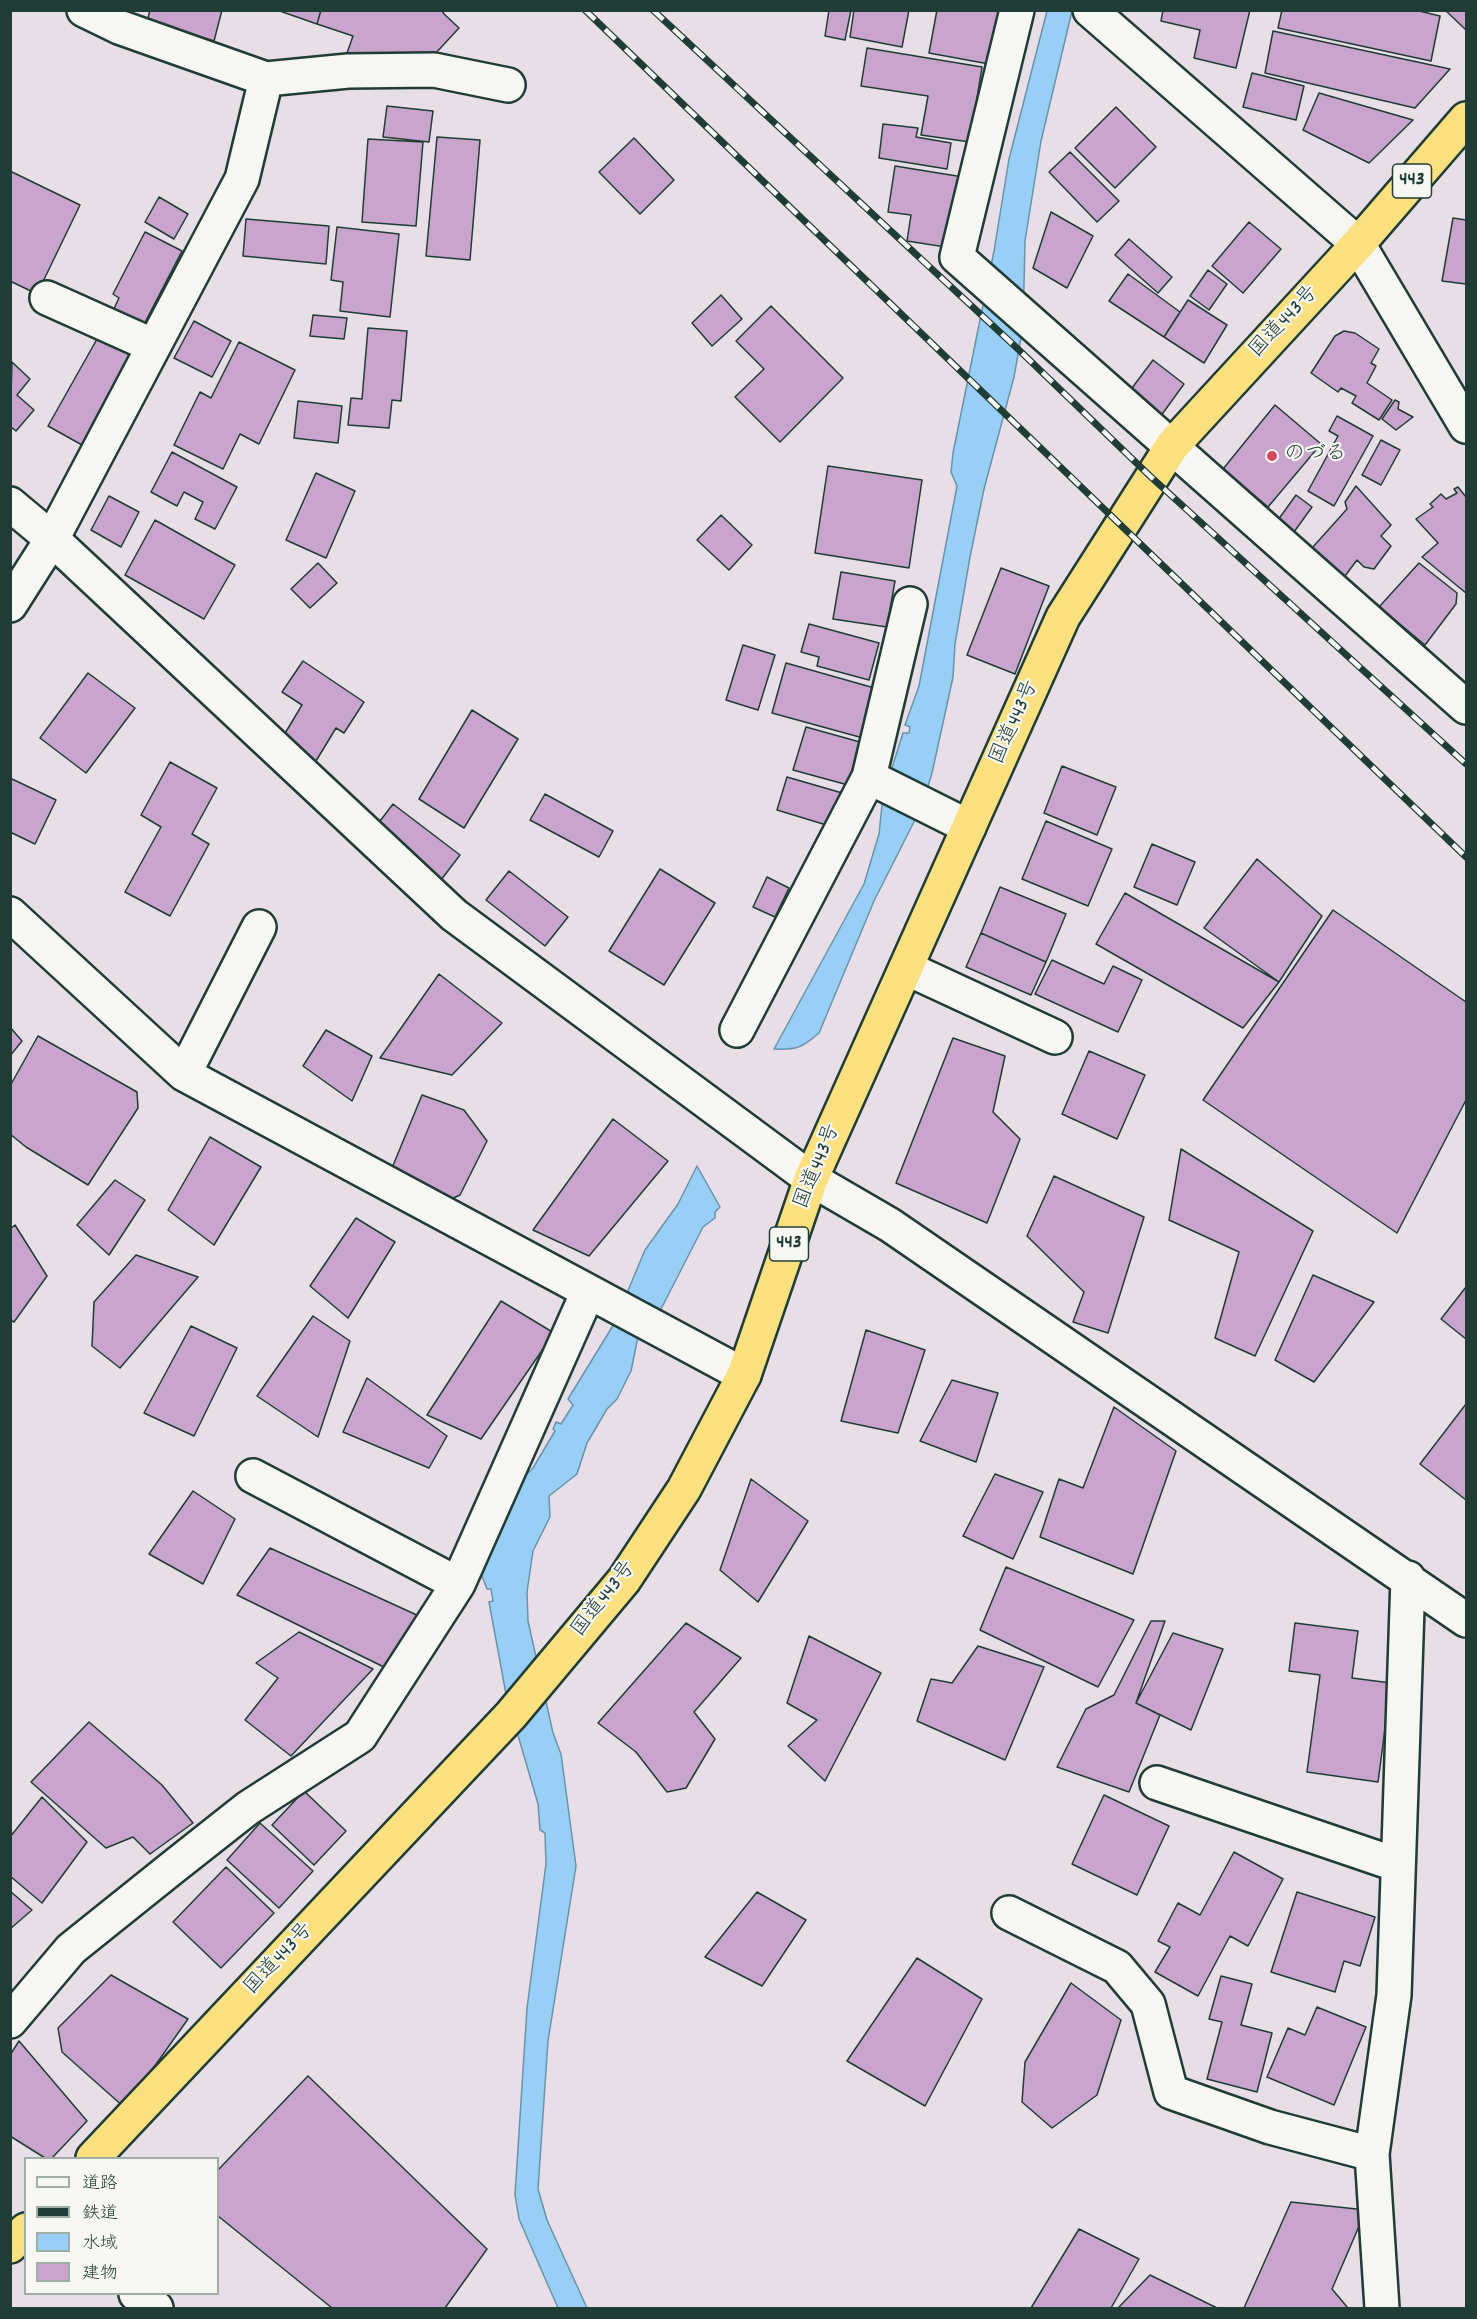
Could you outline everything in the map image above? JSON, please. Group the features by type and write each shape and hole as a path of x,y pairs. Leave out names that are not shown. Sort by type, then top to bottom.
{"highway":[{"name":"国道443号","path":"94,2157 511,1715 609,1598 684,1489 744,1375 811,1179 1063,617 1172,446 1358,243 1467,119"},
{"path":"10,2246 24,2232"}],"street":[{"path":"84,10 119,27 266,79 348,71 434,70 508,85"},
{"path":"1017,10 957,257 1467,707"},
{"path":"1095,13 1358,243 1467,426"},
{"path":"10,605 52,539 242,179 266,79"},
{"path":"47,298 154,346"},
{"path":"10,504 52,539 454,915 811,1179 899,1232 1467,1620"},
{"path":"737,1030 868,777 910,604"},
{"path":"868,777 969,827"},
{"path":"10,914 184,1074 744,1375"},
{"path":"184,1074 259,927"},
{"path":"906,968 1055,1037"},
{"path":"10,2021 71,1949 248,1808 360,1736 458,1584 588,1292"},
{"path":"253,1476 458,1584"},
{"path":"1382,2308 1372,2154 1394,1995 1408,1578"},
{"path":"1157,1783 1398,1865"},
{"path":"1009,1913 1117,1967 1148,2004 1171,2092 1270,2127 1372,2154"},
{"path":"137,2295 156,2308"}],"water":[{"path":"1047,11 1072,11 1041,141 1025,241 1023,327 1014,377 984,489 955,644 953,677 932,773 922,806 874,901 819,1033 798,1047 774,1049 864,884 879,834 883,796 903,733 909,733 910,727 905,725 919,686 957,486 951,472 953,453 994,251 1009,159"},
{"path":"697,1166 720,1207 715,1212 715,1218 703,1227 661,1309 638,1337 631,1371 617,1399 607,1409 587,1443 577,1474 549,1496 550,1517 533,1551 527,1592 528,1621 553,1733 561,1754 576,1866 548,2041 538,2189 547,2220 587,2308 558,2308 519,2219 515,2195 527,2008 546,1864 545,1833 540,1830 538,1804 506,1694 489,1602 493,1601 491,1589 487,1589 482,1576 488,1552 516,1485 533,1468 555,1431 553,1429 556,1422 561,1424 573,1405 568,1399 614,1324 645,1250 678,1204"}],"building":[{"path":"150,10 222,10 214,41 147,22"},
{"path":"277,10 321,10 317,24"},
{"path":"321,10 445,10 443,13 459,28 434,55 346,56 353,36 317,24"},
{"path":"829,10 851,10 845,40 825,36"},
{"path":"854,10 909,10 902,47 850,37"},
{"path":"937,10 999,10 989,64 929,53"},
{"path":"1163,10 1250,10 1236,68 1194,58 1200,30 1161,21"},
{"path":"1282,10 1415,10 1440,16 1431,61 1278,28"},
{"path":"1445,10 1466,10 1466,30"},
{"path":"1273,31 1450,69 1415,108 1265,73"},
{"path":"867,48 982,67 970,142 921,135 928,96 861,86"},
{"path":"1252,73 1304,86 1296,120 1243,107"},
{"path":"1319,93 1413,120 1369,163 1303,130"},
{"path":"387,106 433,111 429,142 383,137"},
{"path":"1116,107 1156,147 1115,188 1075,148"},
{"path":"883,124 918,128 916,137 951,143 947,169 879,158"},
{"path":"437,137 480,140 470,260 426,256"},
{"path":"634,138 674,180 640,214 599,172"},
{"path":"368,139 423,142 416,226 362,222"},
{"path":"1070,152 1119,201 1097,222 1049,172"},
{"path":"895,166 963,177 952,248 907,241 911,215 888,212"},
{"path":"10,171 80,205 37,294 10,281"},
{"path":"159,197 188,214 174,239 145,222"},
{"path":"1051,212 1093,236 1067,288 1033,268"},
{"path":"1453,218 1466,220 1466,284 1442,281"},
{"path":"246,219 329,226 326,264 243,256"},
{"path":"1249,222 1281,249 1243,293 1212,266"},
{"path":"337,227 399,234 390,317 340,311 343,282 331,280"},
{"path":"145,232 182,251 140,332 110,317 119,298 113,294"},
{"path":"1129,239 1172,277 1158,293 1115,255"},
{"path":"1208,270 1227,284 1209,310 1190,296"},
{"path":"1128,274 1180,312 1164,337 1109,301"},
{"path":"721,295 742,319 712,346 692,323"},
{"path":"1188,300 1227,325 1204,363 1164,337"},
{"path":"771,306 843,378 780,442 735,397 764,369 736,341"},
{"path":"313,315 347,318 344,339 310,336"},
{"path":"194,321 231,341 212,377 174,358"},
{"path":"368,328 407,331 401,401 392,400 389,428 348,425 351,398 362,399"},
{"path":"1344,331 1355,333 1379,349 1371,363 1376,366 1367,383 1392,400 1379,420 1352,403 1356,396 1341,388 1338,392 1311,373 1335,336"},
{"path":"101,332 143,356 91,450 48,426"},
{"path":"239,342 295,370 259,444 240,434 223,469 174,445 200,392 211,398"},
{"path":"1153,360 1184,384 1155,424 1123,400"},
{"path":"12,362 30,379 17,395 34,410 16,431 10,426"},
{"path":"1395,400 1399,402 1398,409 1413,417 1396,430 1382,419"},
{"path":"298,401 342,406 338,443 294,438"},
{"name":"のづる","path":"1275,405 1321,444 1268,507 1223,469"},
{"path":"1337,416 1373,436 1334,506 1308,491 1338,436 1329,431"},
{"path":"1381,440 1400,450 1381,485 1362,475"},
{"path":"172,452 237,487 215,529 195,519 203,502 184,492 177,506 151,492"},
{"path":"828,466 922,480 909,568 815,553"},
{"path":"316,473 355,491 326,558 286,540"},
{"path":"1356,486 1391,525 1381,536 1391,546 1374,569 1364,567 1357,560 1345,576 1312,548 1347,509 1345,502"},
{"path":"1458,487 1466,497 1466,593 1422,557 1438,543 1416,519 1433,507 1430,504 1441,494 1446,499 1457,493 1454,489"},
{"path":"1296,495 1312,507 1294,532 1278,520"},
{"path":"109,496 139,512 121,547 91,530"},
{"path":"721,515 752,545 729,570 697,540"},
{"path":"155,520 235,565 204,619 125,575"},
{"path":"318,563 337,583 310,608 291,589"},
{"path":"1419,563 1457,593 1456,604 1425,645 1379,607"},
{"path":"1001,568 1049,586 1015,674 967,655"},
{"path":"841,572 895,581 887,627 833,619"},
{"path":"809,624 879,643 869,680 817,666 819,657 801,652"},
{"path":"743,645 775,655 758,710 726,700"},
{"path":"303,661 364,702 344,733 336,728 316,761 281,740 302,705 282,692"},
{"path":"786,663 878,689 863,738 772,713"},
{"path":"88,673 135,708 86,773 40,738"},
{"path":"472,710 518,739 464,828 419,799"},
{"path":"806,727 860,742 848,785 793,770"},
{"path":"170,762 217,788 192,834 209,844 170,916 125,892 161,827 141,815"},
{"path":"1062,766 1116,787 1097,835 1044,813"},
{"path":"787,777 856,797 846,831 777,810"},
{"path":"10,778 56,800 35,844 10,832"},
{"path":"545,794 613,831 599,857 530,820"},
{"path":"393,804 460,855 441,880 374,829"},
{"path":"1046,821 1112,849 1088,906 1022,879"},
{"path":"1152,844 1195,862 1177,905 1134,887"},
{"path":"1257,859 1322,916 1279,982 1204,928"},
{"path":"660,869 715,903 664,985 609,951"},
{"path":"509,871 568,917 545,946 486,900"},
{"path":"767,877 789,888 775,917 753,907"},
{"path":"1000,887 1066,914 1046,962 981,933"},
{"path":"1125,893 1279,982 1243,1028 1096,944"},
{"path":"1333,910 1466,1002 1466,1100 1397,1233 1203,1100"},
{"path":"981,933 1046,962 1031,995 966,967"},
{"path":"1052,960 1104,984 1113,966 1142,980 1118,1032 1035,994"},
{"path":"439,974 502,1023 452,1075 380,1058"},
{"path":"10,1027 22,1041 10,1056"},
{"path":"326,1030 372,1056 352,1101 303,1066"},
{"path":"38,1036 137,1092 138,1108 88,1185 26,1147 10,1134 10,1086"},
{"path":"953,1038 1005,1056 993,1112 1020,1139 987,1223 896,1183"},
{"path":"1089,1051 1145,1075 1117,1139 1062,1114"},
{"path":"422,1095 464,1110 487,1141 460,1195 443,1203 392,1168"},
{"path":"613,1119 668,1161 589,1256 533,1230"},
{"path":"210,1137 261,1167 214,1245 168,1210"},
{"path":"1181,1149 1313,1231 1255,1356 1215,1338 1239,1252 1169,1220"},
{"path":"1054,1176 1144,1217 1108,1333 1073,1322 1084,1292 1027,1236"},
{"path":"115,1180 145,1200 109,1255 77,1225"},
{"path":"356,1218 395,1242 348,1318 310,1286"},
{"path":"15,1225 47,1276 14,1322 10,1320 10,1229"},
{"path":"136,1255 198,1277 120,1368 92,1346 94,1302"},
{"path":"1313,1275 1374,1302 1314,1382 1275,1360"},
{"path":"1466,1287 1466,1339 1441,1319"},
{"path":"501,1301 554,1333 481,1439 427,1415"},
{"path":"313,1316 350,1341 318,1437 257,1396"},
{"path":"191,1326 237,1348 194,1436 144,1413"},
{"path":"866,1330 925,1350 898,1433 841,1421"},
{"path":"367,1378 447,1436 429,1468 343,1432"},
{"path":"952,1380 998,1393 976,1462 920,1441"},
{"path":"1466,1404 1466,1500 1420,1464"},
{"path":"1114,1407 1176,1451 1133,1574 1040,1537 1059,1479 1083,1488"},
{"path":"995,1474 1043,1492 1013,1559 963,1536"},
{"path":"751,1479 808,1521 758,1602 720,1570"},
{"path":"193,1491 235,1519 203,1584 149,1554"},
{"path":"270,1548 419,1616 390,1670 237,1595"},
{"path":"1006,1567 1134,1620 1098,1687 980,1630"},
{"path":"1151,1621 1165,1621 1136,1703 1160,1715 1129,1792 1057,1767 1086,1709 1114,1695"},
{"path":"686,1623 741,1658 694,1712 715,1739 686,1788 667,1792 636,1752 598,1723"},
{"path":"1295,1623 1358,1631 1352,1678 1391,1683 1378,1782 1307,1772 1320,1675 1289,1671"},
{"path":"299,1632 373,1669 291,1756 245,1720 278,1678 256,1663"},
{"path":"1173,1633 1223,1649 1191,1730 1136,1703"},
{"path":"809,1636 881,1673 825,1781 788,1746 817,1720 787,1703"},
{"path":"978,1646 1044,1667 1005,1760 917,1721 931,1679 952,1683"},
{"path":"89,1722 162,1785 193,1823 150,1854 133,1837 106,1848 31,1782"},
{"path":"304,1791 346,1831 314,1865 272,1825"},
{"path":"1104,1795 1169,1826 1137,1895 1072,1864"},
{"path":"42,1797 87,1842 42,1903 10,1876 10,1837"},
{"path":"260,1823 313,1871 279,1908 227,1860"},
{"path":"1234,1852 1283,1879 1248,1946 1230,1936 1198,1996 1155,1972 1170,1947 1158,1941 1178,1903 1200,1915"},
{"path":"226,1867 274,1913 221,1968 173,1922"},
{"path":"10,1891 32,1910 10,1929"},
{"path":"757,1892 806,1920 762,1986 705,1957"},
{"path":"1297,1892 1375,1917 1360,1966 1344,1961 1335,1992 1271,1972"},
{"path":"917,1958 982,1999 925,2106 847,2061"},
{"path":"111,1975 188,2019 125,2108 62,2052 58,2028"},
{"path":"1221,1976 1252,1984 1241,2025 1272,2033 1257,2092 1207,2079 1222,2022 1209,2019"},
{"path":"1071,1983 1121,2020 1097,2095 1052,2128 1022,2102 1025,2062"},
{"path":"1317,2007 1366,2027 1334,2105 1267,2077 1288,2028 1305,2035"},
{"path":"19,2041 87,2121 53,2157 43,2157 10,2136 10,2055"},
{"path":"308,2076 487,2249 445,2308 332,2308 219,2217 219,2169"},
{"path":"1291,2202 1366,2210 1332,2289 1348,2308 1244,2308"},
{"path":"1079,2229 1139,2259 1111,2308 1031,2308"},
{"path":"1150,2275 1217,2308 1118,2308"}],"railway":[{"path":"585,10 1466,857"},
{"path":"653,10 1019,350 1151,477 1466,764"}],"place":[{"name":"のづる","path":"1272,456"}]}
